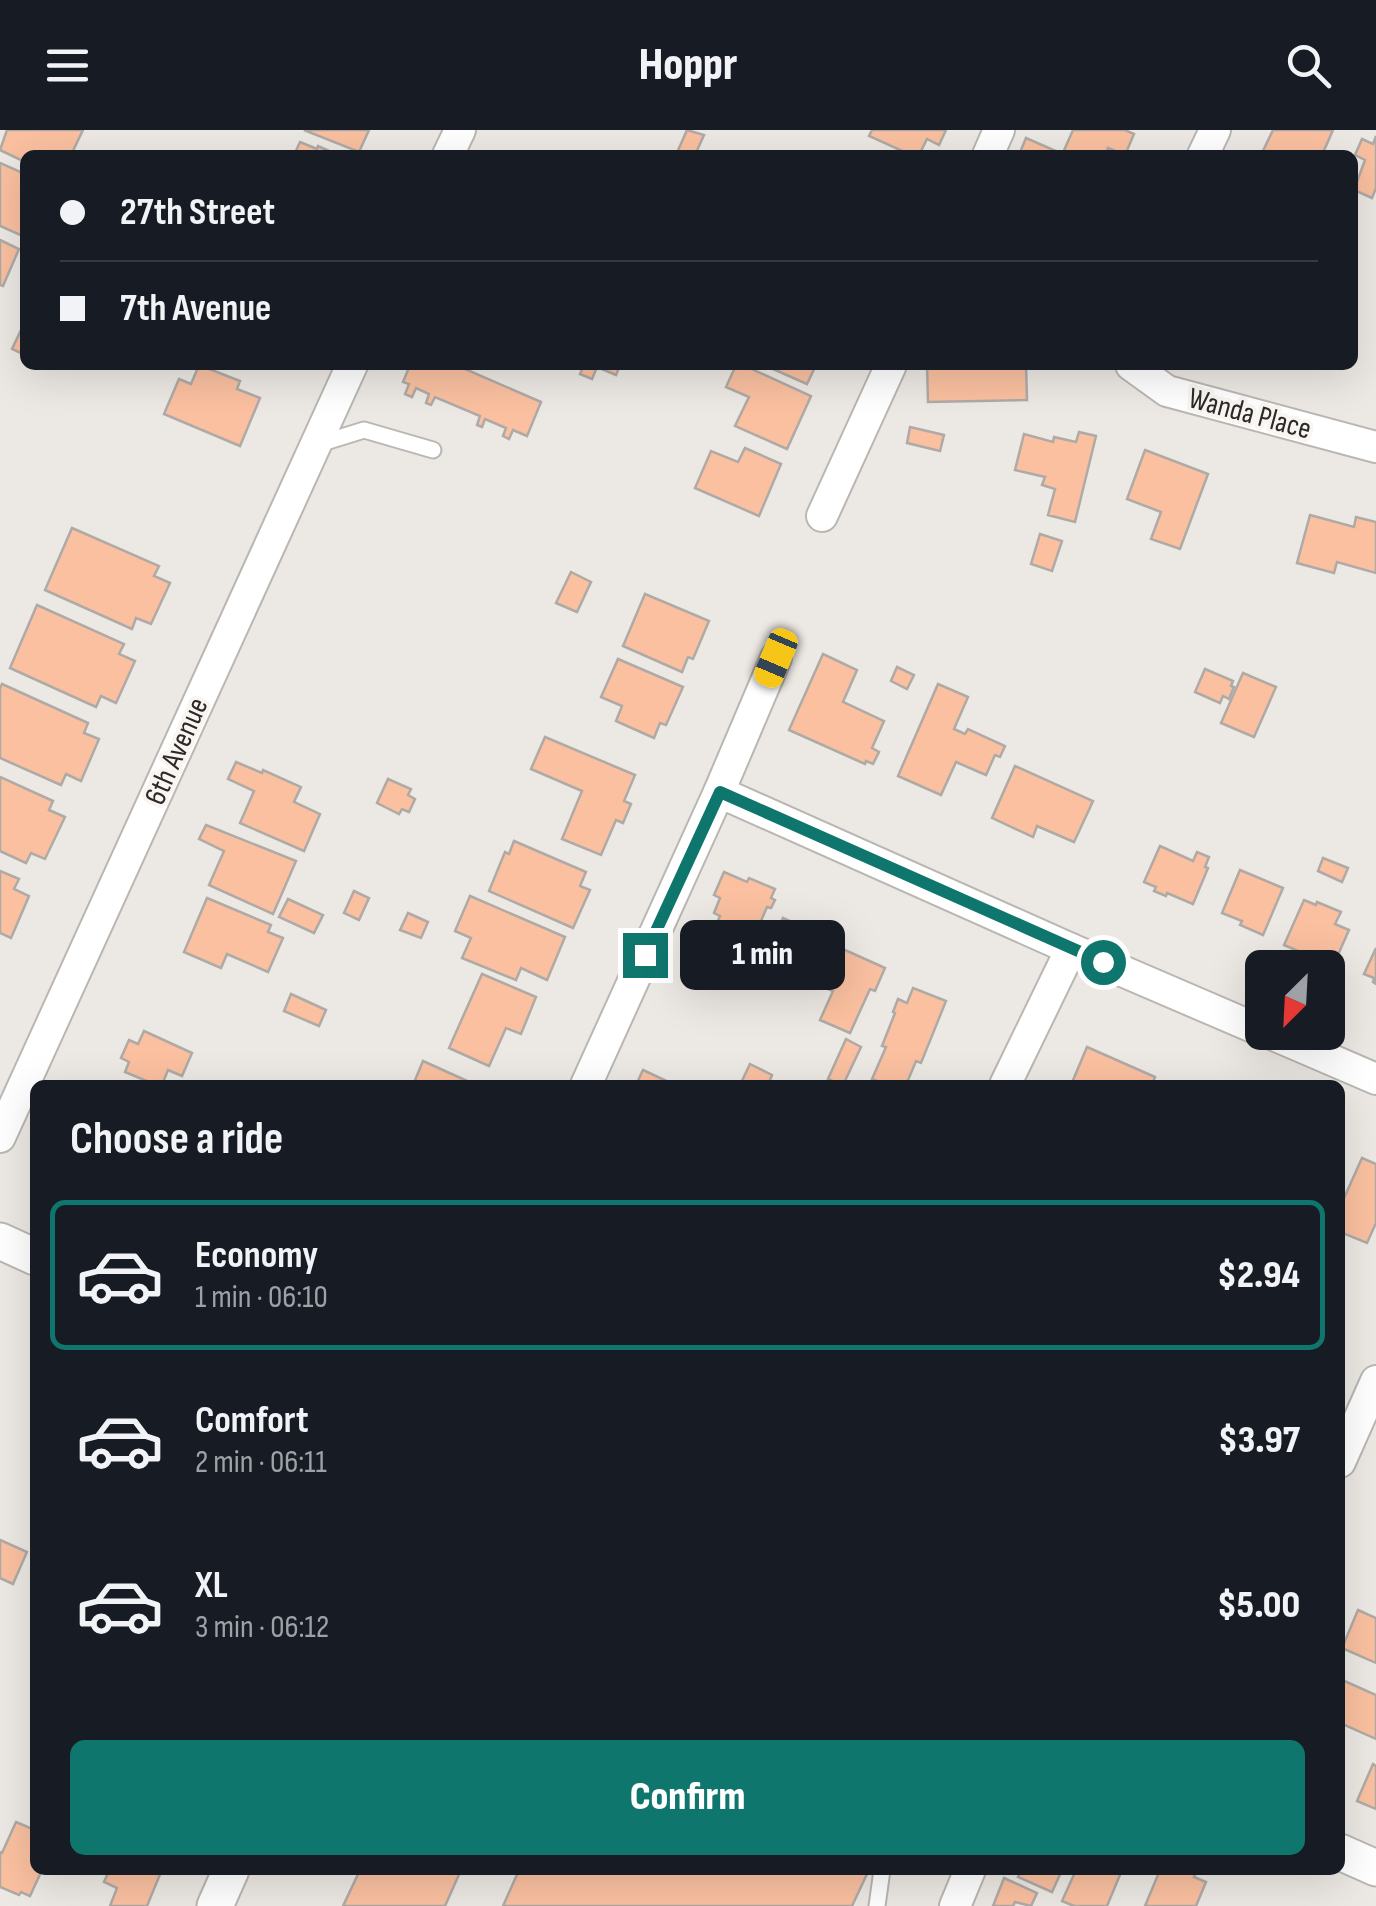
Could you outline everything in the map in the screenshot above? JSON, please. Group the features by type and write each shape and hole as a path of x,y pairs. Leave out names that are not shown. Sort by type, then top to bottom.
{"street":[{"name":"6th Avenue","path":"0,1138 350,370"},
{"path":"822,516 889,370"},
{"name":"Wanda Place","path":"1137,370 1167,391 1376,447"},
{"path":"588,1080 720,792 776,658"},
{"path":"720,792 1245,1023"},
{"path":"1007,1080 1071,949"},
{"path":"1308,1050 1376,1079"},
{"path":"0,1241 30,1256"},
{"path":"1345,1451 1376,1382"},
{"path":"1345,1854 1376,1868"},
{"path":"215,1906 229,1875"},
{"path":"955,1906 968,1875"}],"lane":[{"path":"315,445 364,430 433,450"},
{"path":"877,1906 881,1875"}],"building":[{"path":"7,130 83,130 73,150 20,150 20,160 0,150"},
{"path":"304,130 369,130 360,150"},
{"path":"687,130 704,135 697,150 678,150"},
{"path":"872,130 946,130 939,145 927,139 922,150 900,150 869,136"},
{"path":"1073,130 1125,130 1134,134 1127,150 1064,150"},
{"path":"1273,130 1333,130 1324,150 1263,150"},
{"path":"1376,136 1376,188 1372,198 1358,192 1365,160 1358,156 1357,150 1362,139 1373,144"},
{"path":"1026,138 1054,150 1021,150"},
{"path":"300,142 327,150 296,150"},
{"path":"0,163 20,172 20,235 0,226"},
{"path":"0,240 19,249 3,286 0,285"},
{"path":"20,332 20,353 12,349"},
{"path":"197,370 212,370 240,381 237,389 260,398 240,446 164,414 179,379 191,384"},
{"path":"408,370 467,370 541,402 527,436 513,430 509,439 503,436 506,428 485,419 482,427 477,425 480,416 435,397 431,405 426,403 429,394 416,388 412,397 405,394 409,384 403,382"},
{"path":"582,370 596,370 592,379 580,374"},
{"path":"734,370 754,370 811,396 787,449 735,426 749,397 726,387"},
{"path":"775,370 814,370 807,384"},
{"path":"927,370 1026,370 1027,400 928,402"},
{"path":"910,427 944,435 940,451 907,443"},
{"path":"1079,432 1096,436 1075,522 1048,515 1055,489 1042,485 1045,477 1015,470 1024,434 1053,442 1054,437 1076,442"},
{"path":"745,448 781,464 759,516 695,488 711,451 738,462"},
{"path":"1145,450 1208,474 1180,549 1151,539 1161,512 1127,499"},
{"path":"1310,515 1354,527 1356,517 1376,522 1376,573 1337,562 1334,573 1297,563"},
{"path":"72,528 159,566 154,576 170,583 151,624 136,618 132,629 45,590"},
{"path":"1040,534 1062,541 1052,571 1031,564"},
{"path":"571,572 591,582 577,612 556,603"},
{"path":"645,594 709,621 693,659 688,657 682,672 623,646"},
{"path":"37,605 124,644 119,654 135,661 116,703 101,696 96,707 10,668"},
{"path":"823,654 857,670 843,702 884,721 872,748 879,752 873,764 865,764 789,730"},
{"path":"618,659 683,687 666,725 660,723 654,738 616,721 622,706 601,697"},
{"path":"897,667 914,675 907,689 891,681"},
{"path":"1205,669 1233,681 1229,699 1223,696 1220,703 1195,692"},
{"path":"1243,673 1276,687 1254,737 1221,723"},
{"path":"2,684 88,723 84,733 99,739 81,781 66,774 61,785 0,758"},
{"path":"938,684 968,697 954,729 965,734 968,729 1005,746 1000,757 995,755 986,775 956,762 941,795 898,776"},
{"path":"545,737 635,775 624,801 631,804 623,823 616,820 601,855 562,839 582,791 531,769"},
{"path":"236,762 301,787 294,802 320,814 304,851 240,823 254,791 228,779"},
{"path":"1015,766 1093,801 1074,842 1037,826 1033,837 992,818"},
{"path":"0,777 53,801 49,810 65,817 45,859 31,853 26,863 0,851"},
{"path":"388,779 411,789 408,795 415,799 409,812 402,809 399,814 377,803"},
{"path":"206,825 296,861 273,914 209,885 224,851 199,839"},
{"path":"514,841 586,872 580,886 590,890 573,928 489,891 505,852 509,854"},
{"path":"1160,846 1193,861 1197,852 1209,857 1193,904 1154,891 1156,887 1144,882"},
{"path":"1323,858 1348,868 1342,882 1318,871"},
{"path":"1240,870 1283,888 1263,935 1222,913"},
{"path":"0,871 19,879 14,889 29,896 11,938 0,933"},
{"path":"724,872 775,889 771,898 775,900 771,908 767,907 737,977 701,961 720,916 714,913 720,898 714,895"},
{"path":"354,891 369,898 359,920 344,913"},
{"path":"470,896 565,937 547,980 521,968 516,980 462,958 471,938 455,931"},
{"path":"207,898 271,925 268,932 283,938 268,972 227,954 221,968 184,952"},
{"path":"288,899 323,915 314,933 279,917"},
{"path":"1304,900 1341,912 1335,924 1349,930 1340,950 1296,950 1284,945"},
{"path":"408,913 428,922 421,938 400,930"},
{"path":"783,918 885,968 875,991 870,989 850,1033 820,1020 833,991 816,984 818,980 765,957"},
{"path":"1376,948 1376,984 1374,978 1364,974"},
{"path":"482,974 536,997 521,1034 506,1028 489,1066 449,1048"},
{"path":"913,988 946,1001 921,1063 916,1061 908,1080 872,1079 886,1047 882,1046 898,999 907,1003"},
{"path":"291,994 326,1010 319,1026 284,1011"},
{"path":"144,1031 192,1053 182,1076 168,1070 164,1080 144,1080 125,1072 129,1062 121,1058 129,1040 138,1044"},
{"path":"846,1039 861,1047 845,1080 828,1079"},
{"path":"1087,1047 1155,1077 1154,1080 1073,1080"},
{"path":"423,1061 465,1080 415,1080"},
{"path":"750,1064 772,1075 770,1080 742,1080"},
{"path":"643,1070 664,1080 638,1080"},
{"path":"1362,1158 1376,1164 1376,1223 1367,1243 1345,1234 1345,1196"},
{"path":"0,1540 27,1552 13,1584 0,1578"},
{"path":"1358,1610 1376,1618 1376,1663 1345,1649"},
{"path":"1345,1681 1376,1695 1376,1739 1345,1725"},
{"path":"1373,1764 1376,1766 1376,1809 1357,1801"},
{"path":"16,1822 30,1828 30,1875 40,1875 30,1896 0,1887 2,1853"},
{"path":"107,1875 160,1875 147,1906 110,1906 117,1888 104,1882"},
{"path":"358,1875 459,1875 445,1906 343,1906"},
{"path":"517,1875 867,1875 852,1906 503,1906"},
{"path":"1019,1875 1060,1875 1052,1892"},
{"path":"1074,1875 1120,1875 1107,1906 1074,1906 1062,1901"},
{"path":"1158,1875 1195,1875 1206,1882 1196,1906 1145,1906"},
{"path":"1004,1878 1037,1893 1031,1906 1015,1902 1013,1906 993,1906"}],"route":[{"path":"645,955 720,792 1103,962"}]}
